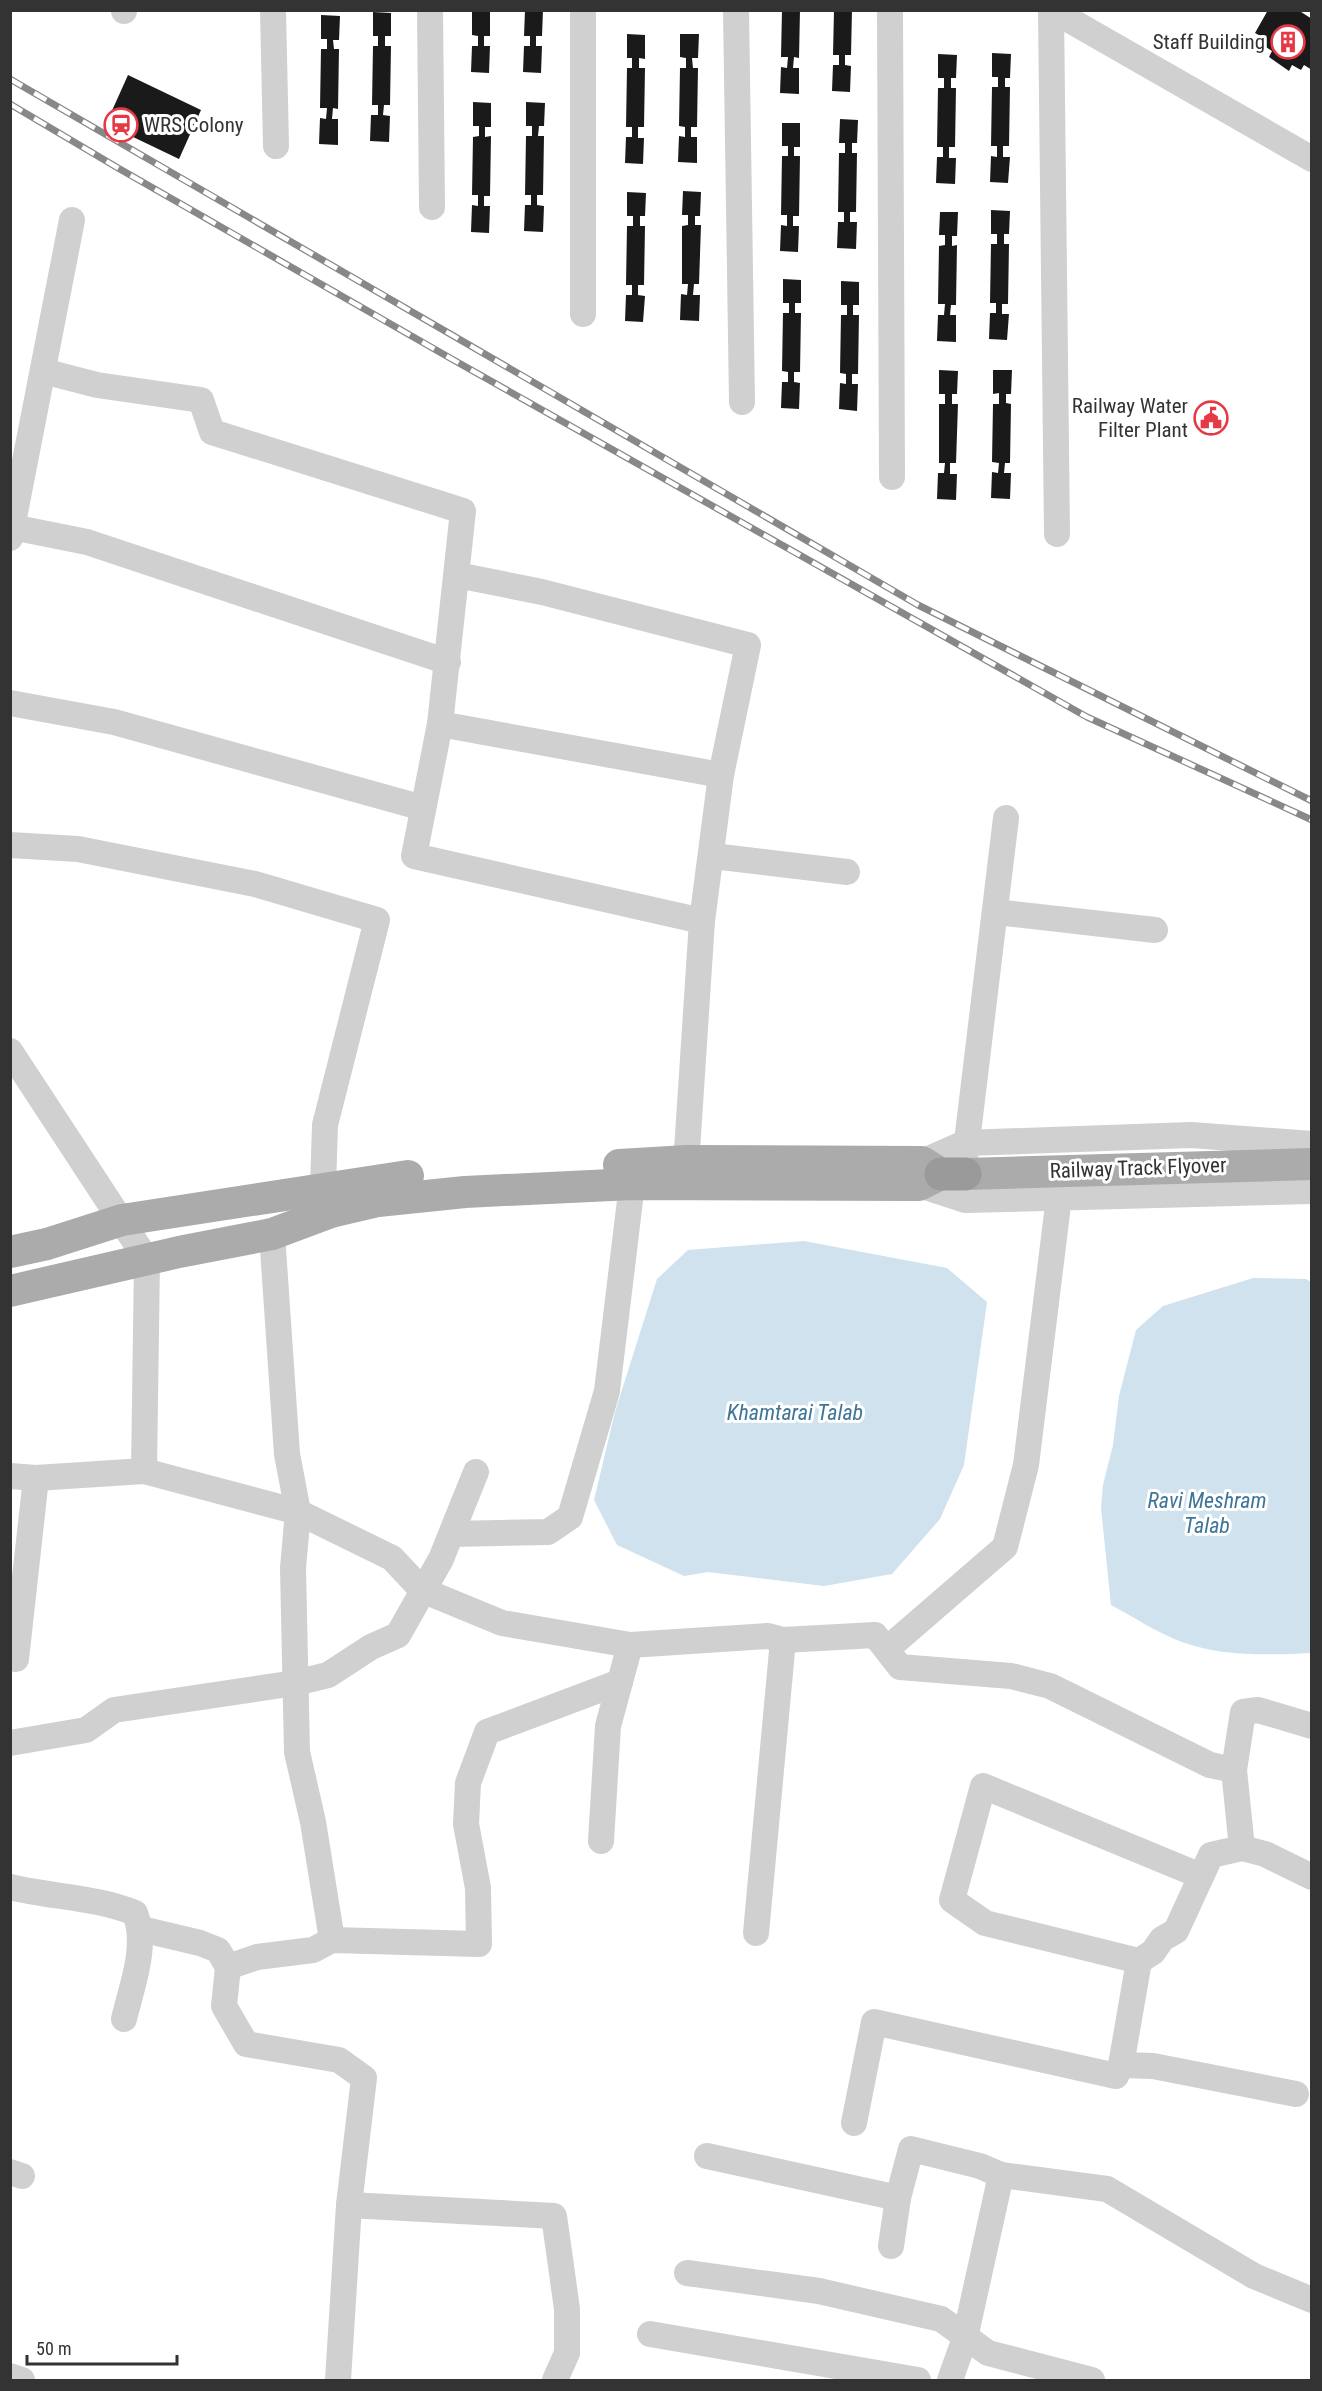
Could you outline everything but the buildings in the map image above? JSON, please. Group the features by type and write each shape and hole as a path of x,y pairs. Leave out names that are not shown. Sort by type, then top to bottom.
{"main road":[{"name":"Railway Track Flyover","path":"686,1172 946,1173 1306,1157"},
{"path":"10,1291 273,1233 327,1200 402,1177 686,1172"},
{"path":"10,1252 47,1244 122,1220 266,1200 378,1201 465,1192 632,1184 686,1172"}],"street":[{"path":"273,10 276,146"},
{"path":"430,10 432,207"},
{"path":"583,10 583,314"},
{"path":"736,10 742,402"},
{"path":"890,10 892,477"},
{"path":"1051,10 1311,159"},
{"path":"1051,10 1057,534"},
{"path":"72,220 11,533 87,542 448,662"},
{"path":"43,371 97,385 201,400 212,432 463,511 440,724 414,856 702,921"},
{"path":"457,575 542,592 748,645 721,775 702,921 686,1172"},
{"path":"10,703 114,722 423,808"},
{"path":"440,724 721,775"},
{"path":"1006,819 996,912 946,1173 1059,1197 1311,1191"},
{"path":"10,845 78,849 255,884 377,920 325,1125 327,1200"},
{"path":"712,856 847,872"},
{"path":"996,912 1155,930"},
{"path":"10,1051 147,1260 144,1471"},
{"path":"452,1534 548,1532 570,1516 606,1391 632,1184"},
{"path":"887,1649 1005,1547 1026,1465 1059,1197"},
{"path":"273,1233 287,1454 298,1512 293,1568 297,1752 313,1822 333,1940"},
{"path":"10,1476 36,1478 144,1471 298,1512 392,1558 422,1590 502,1623 630,1645 768,1636 783,1640 874,1635 900,1667 1011,1676 1050,1686 1210,1765 1234,1770"},
{"path":"10,1743 86,1730 114,1710 295,1683 328,1675 372,1647 398,1635 441,1559 476,1472"},
{"path":"16,1659 36,1478"},
{"path":"756,1933 783,1640"},
{"path":"601,1841 608,1726 630,1645"},
{"path":"228,1967 257,1957 313,1950 333,1940 479,1944 478,1888 466,1824 468,1783 487,1732 620,1682"},
{"path":"1242,1848 1234,1770 1243,1712 1258,1710 1311,1726"},
{"path":"1201,1876 983,1786 952,1900 985,1923 1139,1961 1153,1952 1162,1939 1176,1931 1211,1855 1242,1848 1264,1854 1311,1877"},
{"path":"10,1887 45,1896 119,1906 135,1913 141,1929 141,1944 124,2019"},
{"path":"141,1929 200,1943 218,1950 228,1967 224,2006 246,2044 339,2061 364,2078 349,2205 338,2380"},
{"path":"854,2123 874,2022 1116,2076 1121,2065 1139,1961"},
{"path":"1121,2065 1153,2066 1296,2094"},
{"path":"891,2246 898,2198 911,2149 980,2166 1001,2175 1107,2189 1254,2276 1311,2300"},
{"path":"707,2156 898,2198"},
{"path":"950,2380 964,2338 1001,2175"},
{"path":"349,2205 555,2216 567,2309 567,2353 555,2380"},
{"path":"687,2273 819,2291 941,2319 964,2338 988,2353 1092,2380"},
{"path":"650,2334 918,2380"},
{"path":"10,2376 22,2380"}],"water":[{"name":"Khamtarai Talab","path":"804,1241 947,1268 987,1302 964,1465 940,1519 892,1574 824,1586 708,1572 684,1576 617,1545 594,1500 615,1412 657,1279 688,1250"},
{"name":"Ravi Meshram Talab","path":"1253,1278 1306,1279 1311,1282 1311,1653 1246,1654 1198,1647 1164,1634 1111,1605 1101,1508 1103,1485 1113,1445 1119,1396 1136,1330 1163,1306"}],"railway":[{"path":"10,79 918,605 1312,801"},
{"path":"10,104 450,358 1087,717 1312,820"}],"place":[{"name":"Staff Building","path":"1288,42"},
{"name":"WRS Colony","path":"121,125"},
{"name":"Railway Water Filter Plant","path":"1211,418"}]}
